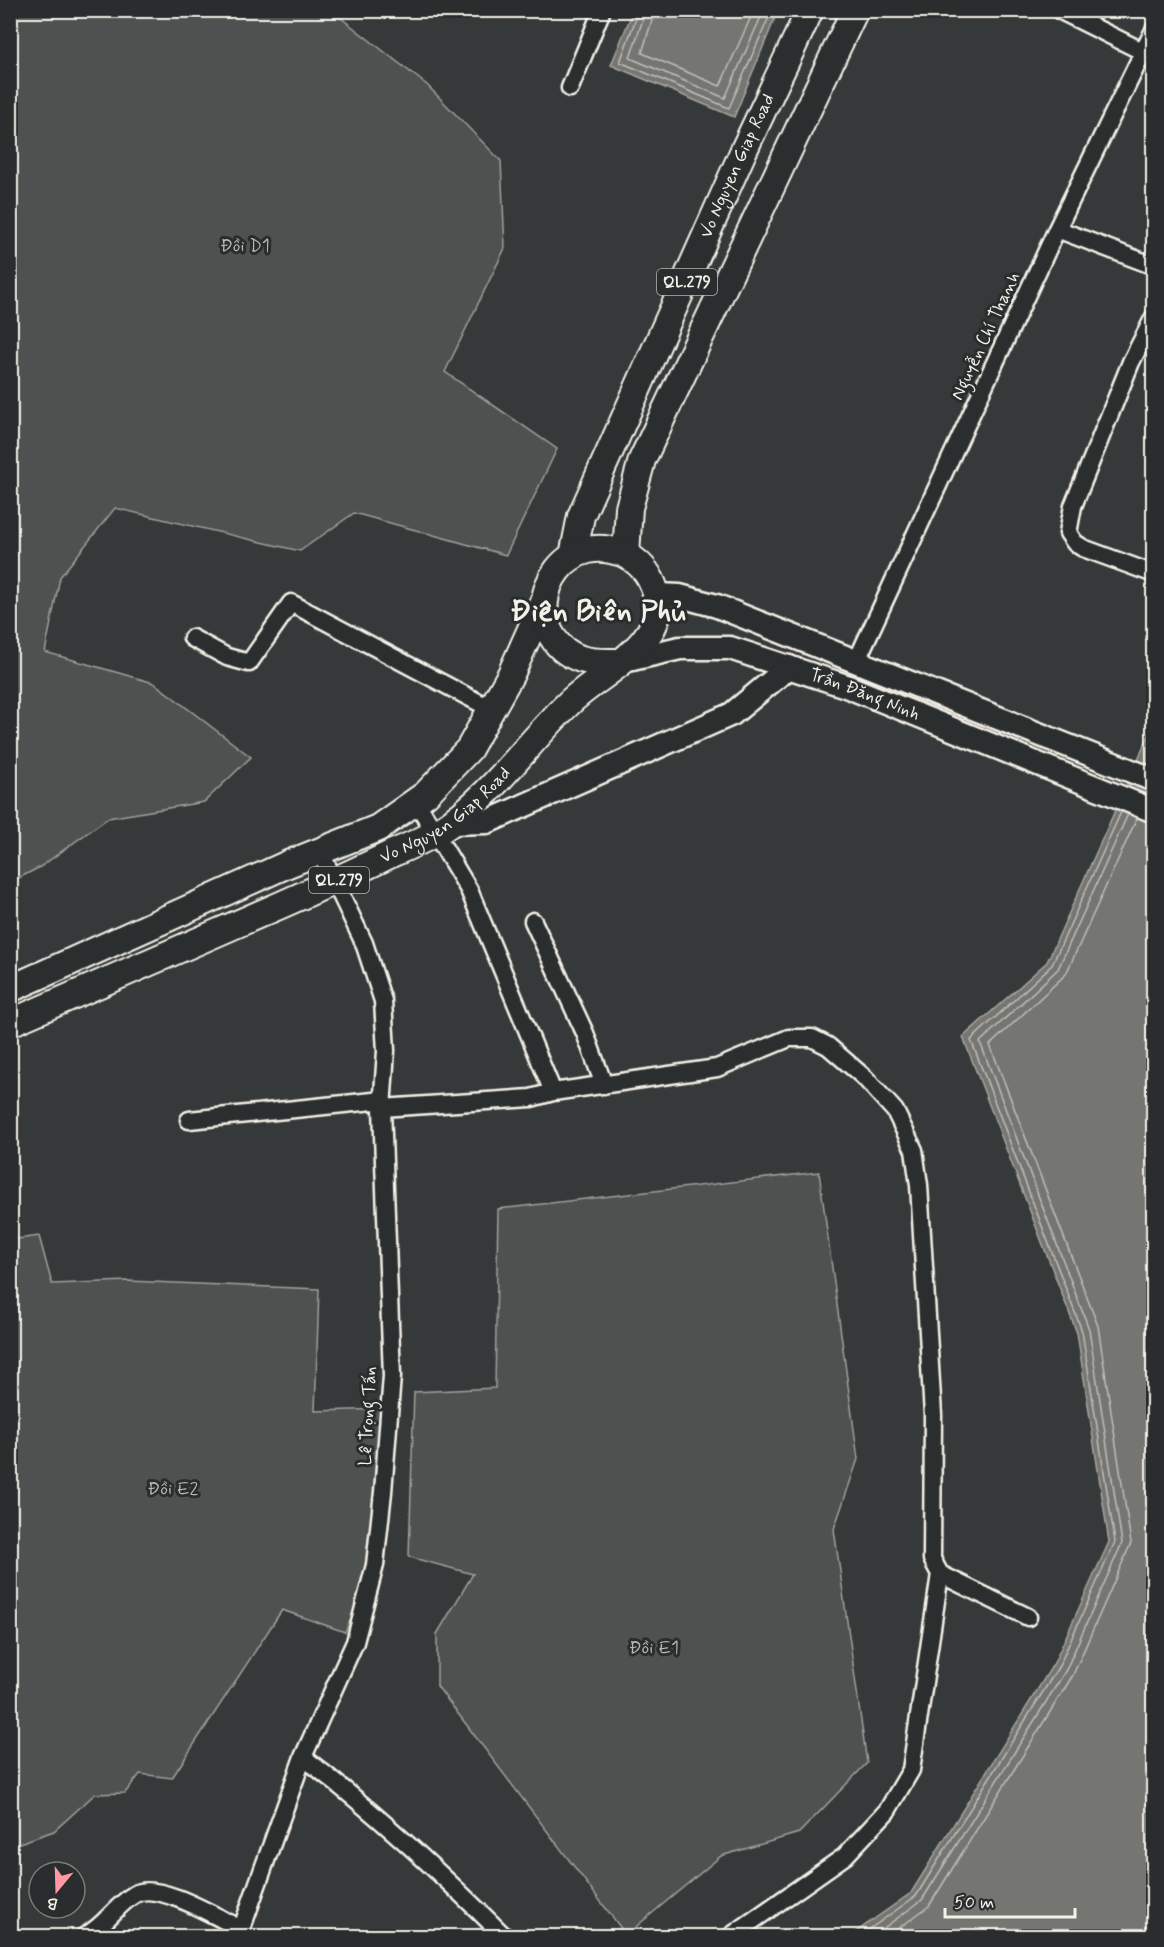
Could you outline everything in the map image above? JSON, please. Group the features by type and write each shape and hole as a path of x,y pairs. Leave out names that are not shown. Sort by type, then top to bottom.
{"highway":[{"name":"Vo Nguyen Giap Road","path":"573,556 581,516 743,152 810,10"},
{"name":"QL.279","path":"626,554 629,508 642,460 855,10"},
{"path":"573,556 590,549 608,549 626,554 641,565 651,579 657,595"},
{"name":"QL.279","path":"544,599 549,582 559,567 573,556"},
{"name":"QL.279","path":"619,662 644,643 654,628 658,612 657,595"},
{"name":"Vo Nguyen Giap Road","path":"10,989 320,851 378,828 426,794 469,749 511,674 544,599"},
{"path":"544,599 545,618 552,634 563,649 579,658 597,662 619,662"},
{"name":"Vo Nguyen Giap Road","path":"10,1023 336,881 442,828 514,764 570,702 619,662"}],"main road":[{"name":"Trần Đăng Ninh","path":"657,595 680,596 717,606 1154,780"},
{"name":"Trần Đăng Ninh","path":"619,662 680,648 730,648 846,686 1154,811"},
{"path":"846,686 856,660"},
{"path":"442,828 487,822 732,714 789,667"}],"street":[{"path":"570,88 602,10"},
{"path":"1059,10 1148,55"},
{"name":"Nguyễn Chí Thanh","path":"856,660 1057,229 1148,55 1154,30"},
{"path":"1057,229 1154,266"},
{"path":"1154,317 1131,362 1073,506 1068,533 1075,543 1083,548 1154,574"},
{"path":"192,639 227,657 249,663 291,603 491,709"},
{"path":"416,801 442,828 553,1092"},
{"name":"Lê Trọng Tấn","path":"240,1933 303,1757 355,1642 375,1565 392,1376 382,1104 386,1051 383,1000 364,943 320,851"},
{"path":"533,921 585,1033 604,1085"},
{"path":"189,1120 382,1104 531,1098 553,1092 717,1068 789,1038 812,1038 828,1046 865,1078 896,1111 914,1150 919,1185 933,1415 932,1559 940,1574 1028,1617"},
{"path":"731,1936 845,1856 887,1810 911,1770 918,1735 921,1693 940,1574"},
{"path":"303,1757 362,1803 435,1867 504,1936"},
{"path":"86,1936 136,1894 148,1890 165,1893 240,1933"}],"green space":[{"name":"Đồi D1","path":"11,10 332,11 427,85 501,161 505,248 445,372 557,449 506,555 354,513 300,551 115,508 60,577 45,652 154,683 251,757 204,802 108,818 40,867 11,882"},
{"name":"Đồi E1","path":"819,1172 858,1459 834,1529 867,1763 799,1833 721,1856 626,1935 437,1686 437,1634 473,1574 409,1557 414,1392 495,1388 498,1209"},
{"name":"Đồi E2","path":"39,1236 52,1284 128,1281 319,1289 315,1411 389,1409 375,1565 345,1632 282,1610 172,1778 140,1774 125,1793 95,1794 54,1831 11,1846 10,1240"}],"water":[{"path":"633,11 778,11 734,117 611,65"},
{"path":"1153,726 1153,1936 850,1936 911,1893 1054,1663 1109,1542 1077,1333 963,1037 1047,962"}],"district":[{"name":"Điện Biên Phủ","path":"598,611"}]}
